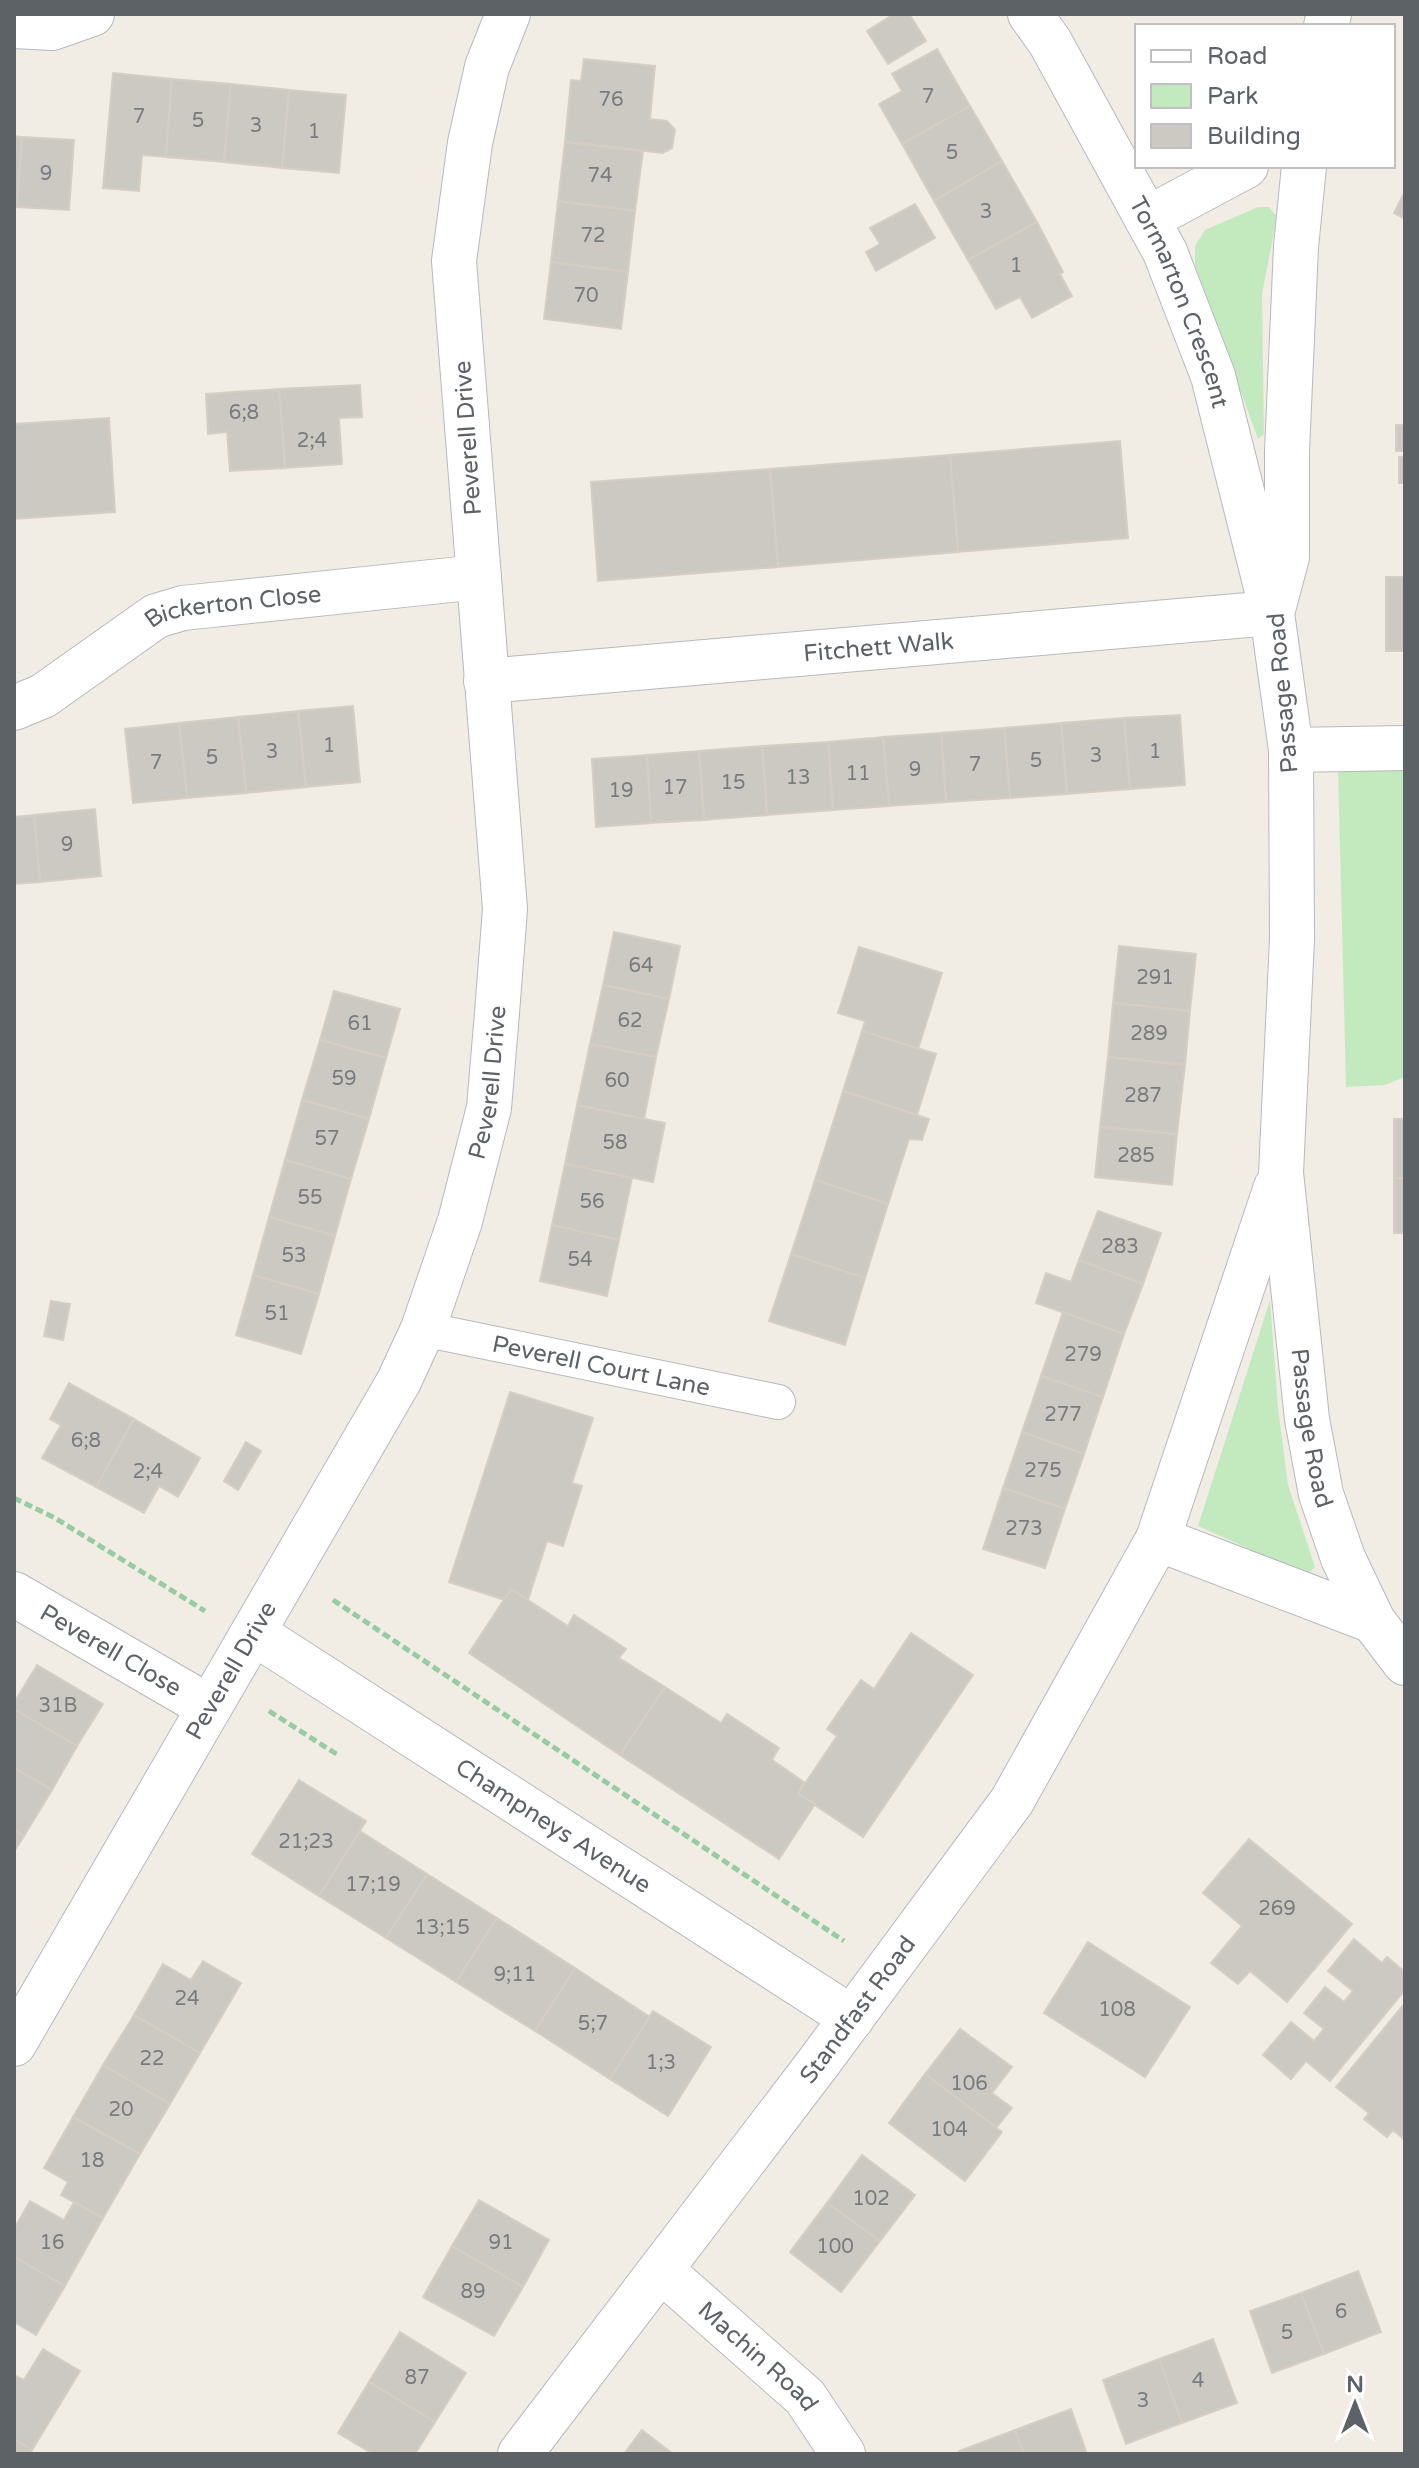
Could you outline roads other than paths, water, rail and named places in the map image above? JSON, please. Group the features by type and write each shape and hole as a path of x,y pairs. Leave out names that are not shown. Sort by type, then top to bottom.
{"street":[{"path":"14,26 52,28 92,14"},
{"name":"Peverell Drive","path":"14,2044 399,1381 423,1329 460,1221 490,1092 505,909 454,261 470,143 487,67 508,14"},
{"name":"Tormarton Crescent","path":"1030,14 1050,42 1165,252 1213,376 1272,613"},
{"path":"1147,219 1242,168"},
{"name":"Passage Road","path":"1304,168 1296,247 1287,435 1287,557 1272,613 1291,750 1292,939 1281,1173 1307,1419 1321,1494 1343,1558 1373,1621 1405,1663"},
{"name":"Bickerton Close","path":"14,708 43,696 156,616 183,608 479,577"},
{"name":"Fitchett Walk","path":"486,681 1272,613"},
{"path":"1291,750 1405,748"},
{"name":"Passage Road","path":"1158,1539 1281,1173"},
{"path":"1158,1539 1373,1621"},
{"name":"Standfast Road","path":"520,2454 852,2018 1012,1801 1158,1539"},
{"name":"Peverell Close","path":"14,1594 209,1707"},
{"name":"Champneys Avenue","path":"252,1636 852,2018"},
{"name":"Machin Road","path":"661,2270 805,2397 843,2454"}],"lane":[{"name":"Peverell Court Lane","path":"423,1329 778,1402"}]}
